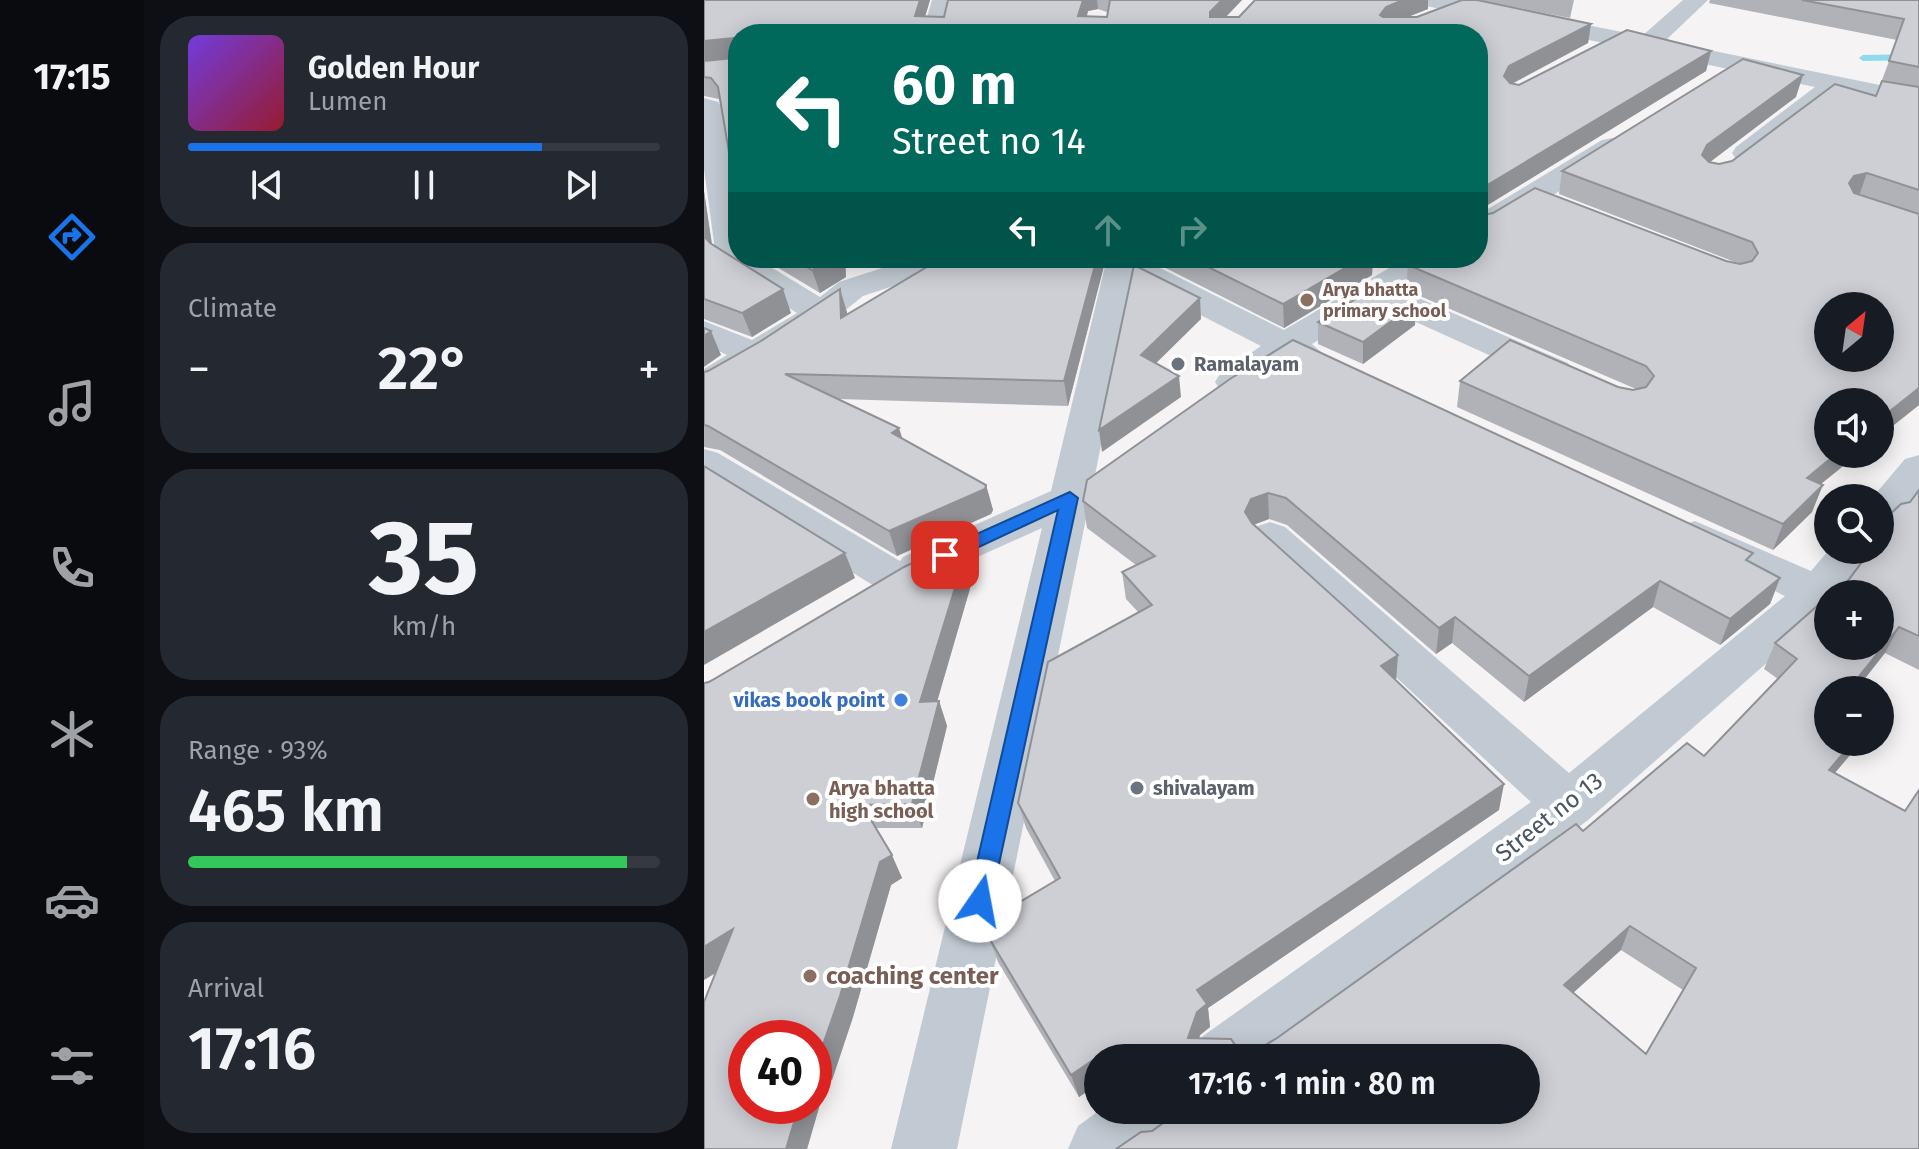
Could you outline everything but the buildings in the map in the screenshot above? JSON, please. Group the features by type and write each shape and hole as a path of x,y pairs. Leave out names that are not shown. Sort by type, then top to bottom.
{"street":[{"path":"937,24 943,0"},
{"path":"1646,45 1697,0"},
{"path":"1427,11 1462,7 1919,101"},
{"path":"1586,57 1620,39"},
{"path":"1715,81 1741,64"},
{"path":"1724,169 1836,84"},
{"path":"704,106 709,108 728,231"},
{"path":"1488,222 1636,131"},
{"path":"1531,197 1569,212"},
{"path":"749,268 821,313"},
{"path":"704,385 821,313 856,273 886,268"},
{"path":"924,1149 1121,268"},
{"path":"1138,268 1343,372"},
{"path":"1209,399 1285,345 1413,268"},
{"path":"1375,291 1584,383"},
{"path":"704,331 756,355"},
{"path":"704,462 895,578"},
{"path":"854,602 895,578 1070,498 1120,462"},
{"path":"1894,499 1919,468"},
{"path":"1659,519 1814,591"},
{"path":"1270,537 1569,804"},
{"name":"Street no 13","path":"1829,580 1842,564"},
{"name":"Street no 13","path":"1244,1044 1569,804 1814,596"},
{"path":"1101,1149 1135,1124"}],"waterway":[{"path":"1863,58 1919,57"}],"place":[{"name":"Arya bhatta primary school","path":"1307,300"},
{"name":"Ramalayam","path":"1178,364"},
{"name":"vikas book point","path":"901,700"},
{"name":"shivalayam","path":"1137,788"},
{"name":"Arya bhatta high school","path":"813,799"},
{"name":"coaching center","path":"810,976"}],"route":[{"path":"945,555 1070,498 980,901"}]}
